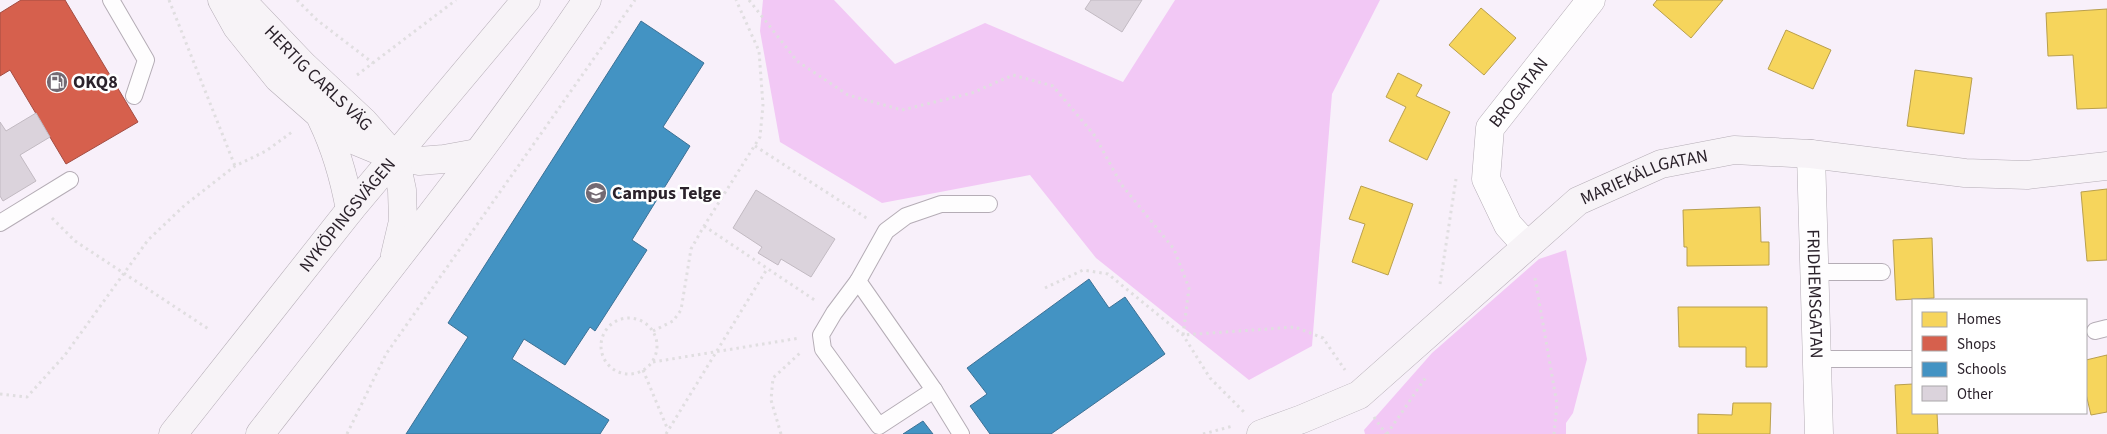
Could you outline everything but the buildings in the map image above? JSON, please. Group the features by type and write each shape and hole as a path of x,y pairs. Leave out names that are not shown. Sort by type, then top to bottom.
{"main road":[{"name":"HERTIG CARLS VÄG","path":"222,0 237,27 278,78 344,136 395,157 419,161 478,153"},
{"name":"HERTIG CARLS VÄG","path":"241,0 302,64 364,122 395,157 402,190 403,221 394,262"},
{"name":"NYKÖPINGSVÄGEN","path":"173,434 350,210 526,0"},
{"path":"260,434 478,153 588,0"},
{"name":"HERTIG CARLS VÄG","path":"320,116 334,146 343,174 350,210"},
{"name":"MARIEKÄLLGATAN","path":"1253,424 1307,427 1359,394 1529,258 1578,201 1661,164 1734,150 1811,154 1956,172 2027,175 2107,166"}],"street":[{"name":"BROGATAN","path":"1529,258 1508,225 1486,180 1490,128 1591,0"},
{"name":"FRIDHEMSGATAN","path":"1811,154 1819,434"}],"lane":[{"path":"111,0 146,60 134,96"},
{"path":"0,222 70,180"},
{"path":"934,390 879,426 823,349 821,335 834,313 858,282 886,231 906,216 941,204 989,204"},
{"path":"1815,272 1882,272"},
{"path":"858,282 934,390 961,434"},
{"path":"1817,359 1911,359"}],"path":[{"path":"169,0 234,166"},
{"path":"297,0 317,20 372,63"},
{"path":"355,77 456,0"},
{"path":"347,434 386,354 635,0"},
{"path":"654,331 673,321 681,310 691,249 760,138 763,105 758,52 736,0"},
{"path":"749,0 796,61 848,95 902,110 972,93 1013,75 1053,86 1095,136 1121,184 1174,249 1189,288 1183,335"},
{"path":"0,394 27,397 65,355 148,240 185,205 234,166 266,151 292,132"},
{"path":"755,146 886,231"},
{"path":"1439,288 1457,174 1488,149"},
{"path":"35,202 75,241 210,330"},
{"path":"704,226 834,313"},
{"path":"1529,258 1537,285 1550,374 1557,404 1554,434"},
{"path":"667,432 767,269"},
{"path":"1045,288 1083,270 1108,274 1183,335 1210,378 1253,424"},
{"path":"625,317 636,318 646,323 654,331 657,341 656,353 652,362 643,370 634,374 621,373 611,368 604,360 600,349 601,338 606,328 614,321 625,317"},
{"path":"1183,335 1295,327 1323,338 1346,371"},
{"path":"652,362 821,335"},
{"path":"781,434 771,400 774,378 821,335"},
{"path":"1338,375 1353,366"},
{"path":"643,370 667,432"},
{"path":"1359,394 1386,434 1427,374"},
{"path":"1203,434 1236,425"}],"shaded area":[{"path":"763,0 834,0 895,64 985,23 1123,82 1175,0 1380,0 1332,94 1312,346 1249,380 1096,258 1030,175 882,203 780,142 760,31"},
{"path":"1566,250 1587,359 1573,413 1566,423 1566,434 1365,434 1364,430 1432,353 1539,259"}],"place":[{"name":"OKQ8","path":"57,82"},
{"name":"Campus Telge","path":"596,193"}]}
